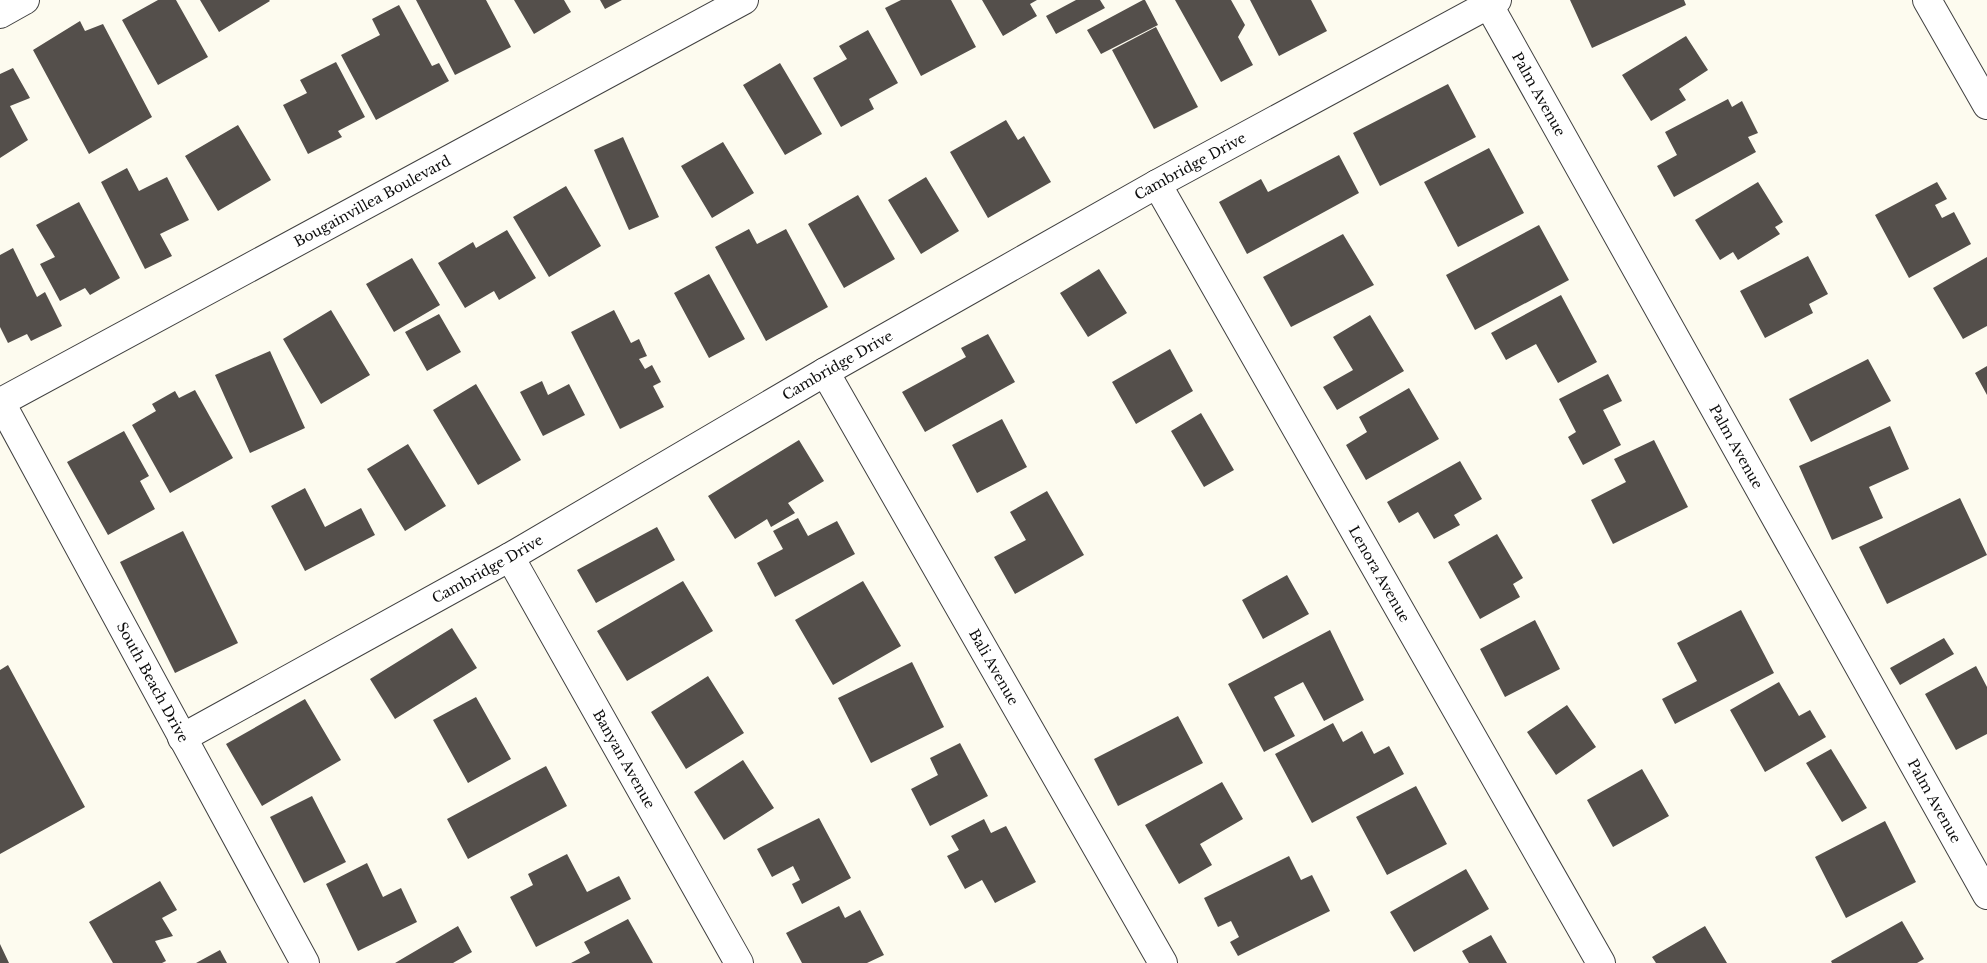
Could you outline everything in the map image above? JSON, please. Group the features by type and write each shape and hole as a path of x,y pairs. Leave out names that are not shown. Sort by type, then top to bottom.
{"street":[{"path":"0,14 25,0"},
{"name":"Bougainvillea Boulevard","path":"0,402 744,0"},
{"path":"1926,0 1987,105"},
{"name":"Cambridge Drive","path":"182,738 510,556 826,372 1157,184 1490,2"},
{"name":"Palm Avenue","path":"1490,2 1987,895"},
{"name":"Lenora Avenue","path":"1157,184 1601,963"},
{"name":"Bali Avenue","path":"826,372 1163,963"},
{"name":"South Beach Drive","path":"0,402 305,963"},
{"name":"Banyan Avenue","path":"510,556 739,963"}],"building":[{"path":"158,0 176,0 208,57 158,85 122,20"},
{"path":"200,0 269,0 270,1 219,32"},
{"path":"416,0 486,0 511,47 455,75"},
{"path":"514,0 564,0 571,12 534,34"},
{"path":"600,0 622,0 605,9"},
{"path":"901,0 951,0 976,47 921,76 885,8"},
{"path":"982,0 1037,0 1030,4 1037,16 1003,36"},
{"path":"1076,0 1100,0 1105,8 1056,34 1046,16"},
{"path":"1145,0 1158,25 1101,54 1087,30"},
{"path":"1175,0 1231,0 1245,25 1238,37 1253,65 1221,82"},
{"path":"1250,0 1311,0 1327,31 1279,56"},
{"path":"1570,0 1684,0 1686,5 1592,48"},
{"path":"399,5 432,66 439,63 449,81 376,120 341,55 380,35 372,19"},
{"path":"80,21 85,31 103,24 152,117 89,154 33,50"},
{"path":"1156,27 1198,107 1154,129 1112,50"},
{"path":"868,30 898,83 869,99 874,109 841,127 813,78 847,59 839,46"},
{"path":"1686,36 1708,70 1679,89 1686,100 1651,121 1622,75"},
{"path":"336,62 365,117 338,131 342,137 308,154 283,105 307,93 300,80"},
{"path":"780,63 822,134 785,155 743,85"},
{"path":"13,68 30,98 10,106 28,140 0,158 0,74"},
{"path":"1448,84 1476,137 1380,186 1353,133"},
{"path":"1728,99 1732,107 1742,101 1758,133 1748,137 1756,152 1674,197 1657,166 1677,155 1665,132"},
{"path":"1006,120 1018,140 1024,136 1051,182 988,218 950,152"},
{"path":"238,125 271,180 218,211 185,156"},
{"path":"623,137 659,217 629,230 594,150"},
{"path":"723,142 754,193 712,218 681,166"},
{"path":"1489,148 1524,213 1458,247 1424,182"},
{"path":"1339,155 1359,193 1247,254 1219,202 1261,179 1268,192"},
{"path":"127,168 139,191 167,177 189,220 160,234 172,256 145,269 101,182"},
{"path":"926,177 959,231 921,254 888,200"},
{"path":"1758,182 1783,222 1775,227 1780,234 1738,260 1733,252 1720,260 1695,220"},
{"path":"1937,182 1947,199 1935,205 1942,218 1954,212 1971,244 1909,278 1875,215"},
{"path":"566,186 601,246 549,277 513,217"},
{"path":"858,195 895,259 844,288 808,224"},
{"path":"79,202 120,278 90,295 85,288 60,301 40,264 55,257 36,225"},
{"path":"1539,225 1569,280 1475,330 1446,275"},
{"path":"749,229 757,244 786,229 828,307 766,341 715,247"},
{"path":"507,230 536,278 499,300 494,291 465,308 438,263 473,242 476,248"},
{"path":"1343,234 1374,285 1291,327 1263,277"},
{"path":"13,248 37,297 45,292 62,326 31,341 27,334 8,343 0,327 0,255"},
{"path":"1808,256 1828,294 1809,304 1813,313 1765,338 1740,291"},
{"path":"1987,257 1987,326 1963,339 1933,288"},
{"path":"412,258 440,305 394,332 366,284"},
{"path":"1099,269 1127,313 1088,337 1060,293"},
{"path":"709,274 745,339 709,358 674,293"},
{"path":"1561,295 1597,362 1558,383 1536,344 1506,360 1491,333"},
{"path":"331,310 370,375 321,404 283,339"},
{"path":"614,310 631,343 639,339 647,356 639,359 645,369 652,365 661,382 653,386 664,407 620,429 571,332"},
{"path":"439,314 461,352 427,371 405,332"},
{"path":"1370,315 1404,371 1337,410 1323,387 1353,370 1333,337"},
{"path":"988,334 1015,382 925,432 902,392 966,357 961,348"},
{"path":"1170,349 1193,391 1136,424 1112,382"},
{"path":"270,351 305,428 250,453 215,375"},
{"path":"1868,359 1891,401 1811,442 1789,399"},
{"path":"1987,366 1987,395 1975,373"},
{"path":"1608,374 1622,401 1603,410 1621,445 1583,465 1568,437 1576,432 1559,399"},
{"path":"542,381 548,395 569,384 585,415 543,436 520,392"},
{"path":"476,384 521,460 478,485 433,410"},
{"path":"1409,388 1439,439 1366,480 1346,445 1367,432 1359,417"},
{"path":"195,390 233,458 170,493 132,425 156,411 152,404 175,391 179,398"},
{"path":"1201,413 1234,470 1204,487 1171,431"},
{"path":"1002,419 1027,467 977,493 952,445"},
{"path":"1890,426 1909,469 1869,487 1883,518 1832,540 1799,466"},
{"path":"124,431 149,476 140,481 155,509 108,535 67,462"},
{"path":"799,440 824,481 788,503 795,513 771,527 767,519 735,539 708,496"},
{"path":"1654,440 1688,507 1613,544 1591,500 1626,482 1614,459"},
{"path":"408,444 446,506 405,531 367,469"},
{"path":"1460,461 1482,499 1454,515 1460,525 1434,539 1418,512 1399,523 1387,502"},
{"path":"305,488 325,527 361,508 375,535 305,571 271,506"},
{"path":"1047,491 1084,555 1015,594 994,557 1026,540 1010,512"},
{"path":"1960,498 1987,555 1887,604 1859,547"},
{"path":"798,518 808,536 837,521 855,554 775,597 757,563 783,549 773,531"},
{"path":"657,527 675,560 596,603 577,570"},
{"path":"183,531 238,643 175,673 120,562"},
{"path":"1497,534 1523,578 1513,584 1520,597 1480,619 1448,562"},
{"path":"1287,575 1309,614 1263,639 1242,600"},
{"path":"683,581 713,631 627,681 597,631"},
{"path":"863,581 901,646 833,685 795,620"},
{"path":"1741,610 1774,673 1675,724 1662,699 1697,681 1677,643"},
{"path":"1535,620 1560,669 1505,697 1480,649"},
{"path":"452,628 477,668 395,719 370,679"},
{"path":"1330,630 1364,700 1324,721 1303,682 1274,697 1295,736 1264,752 1228,684"},
{"path":"1944,638 1954,654 1900,685 1890,668"},
{"path":"912,662 944,727 871,763 838,698"},
{"path":"8,665 85,807 0,854 0,670"},
{"path":"1976,666 1987,687 1987,734 1956,750 1925,694"},
{"path":"708,676 744,733 686,769 651,712"},
{"path":"1779,682 1799,716 1810,710 1826,737 1765,772 1730,710"},
{"path":"476,697 511,759 468,783 433,720"},
{"path":"305,699 341,760 262,806 226,744"},
{"path":"1567,705 1596,747 1556,775 1527,732"},
{"path":"1178,716 1203,763 1118,806 1094,759"},
{"path":"1333,723 1343,742 1362,731 1374,754 1389,746 1404,774 1312,823 1275,754"},
{"path":"960,743 988,796 930,826 911,789 938,775 930,758"},
{"path":"1831,749 1867,808 1842,822 1806,763"},
{"path":"743,760 774,808 724,840 694,792"},
{"path":"546,766 567,806 468,859 447,819"},
{"path":"1642,769 1669,816 1613,847 1587,800"},
{"path":"1222,782 1243,819 1200,844 1212,865 1179,884 1145,825"},
{"path":"1416,786 1447,844 1387,875 1356,817"},
{"path":"312,796 346,862 304,883 270,817"},
{"path":"819,818 851,878 802,904 792,884 800,880 793,866 772,877 757,849"},
{"path":"984,819 991,833 1006,826 1036,882 995,903 982,880 965,889 947,856 959,850 951,836"},
{"path":"1885,821 1916,882 1846,918 1815,857"},
{"path":"567,854 587,892 619,876 631,899 536,947 510,897 533,885 528,874"},
{"path":"1289,856 1301,880 1312,875 1330,911 1238,956 1230,942 1239,937 1231,921 1218,927 1204,898"},
{"path":"367,863 383,897 401,888 417,922 358,951 326,884"},
{"path":"1466,869 1489,909 1414,952 1390,912"},
{"path":"160,881 177,910 162,918 173,936 155,941 166,961 162,963 113,963 89,922"},
{"path":"839,906 845,918 860,910 884,955 867,963 802,963 786,933"},
{"path":"628,919 653,963 571,963 590,953 584,942"},
{"path":"1902,921 1924,959 1917,963 1832,963 1831,961"},
{"path":"458,926 472,952 453,963 395,963"},
{"path":"1705,926 1727,963 1656,963 1652,957"},
{"path":"1491,935 1507,963 1469,963 1462,951"},
{"path":"0,944 9,963 0,963"},
{"path":"220,950 227,963 196,963"}]}
